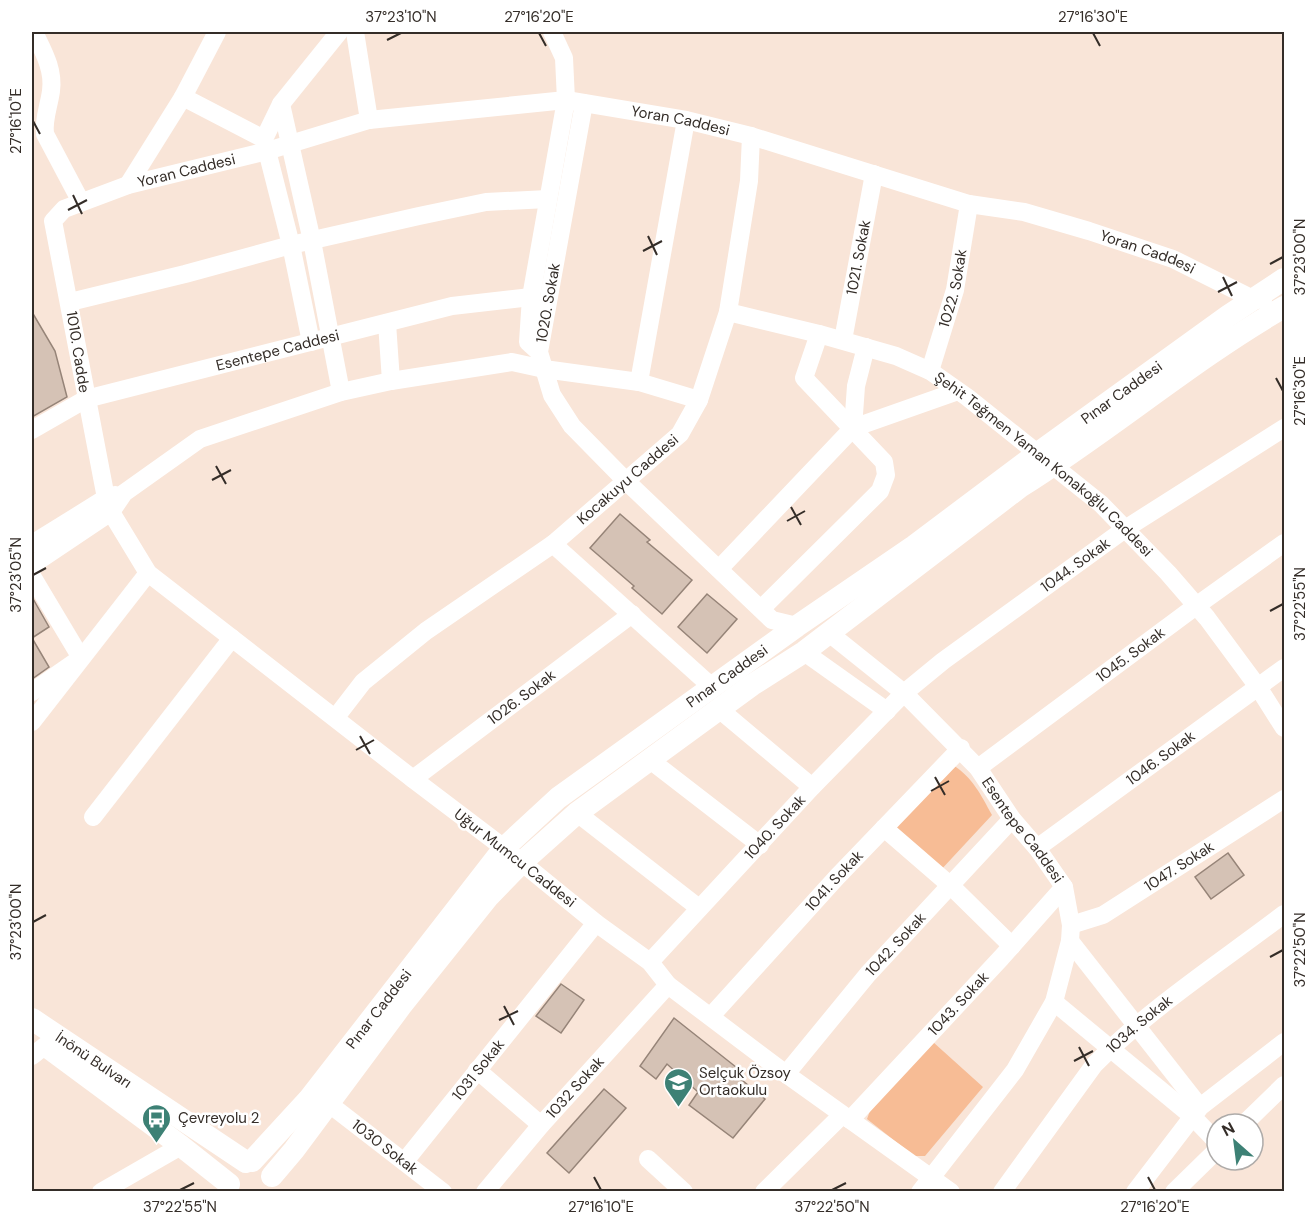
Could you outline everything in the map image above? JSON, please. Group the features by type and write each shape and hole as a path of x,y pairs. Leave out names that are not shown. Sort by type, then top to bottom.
{"main road":[{"name":"Pınar Caddesi","path":"276,1185 294,1150 401,1006 489,896 521,863 577,813 752,685 804,652 1020,487 1046,459 1253,299 1284,279"},
{"name":"Pınar Caddesi","path":"230,1190 233,1170 249,1162 309,1099 504,848 558,798 797,626 914,546 1245,330 1284,307"},
{"path":"804,652 797,626 829,633"},
{"name":"İnönü Bulvarı","path":"32,1019 249,1162 264,1165 276,1185"},
{"name":"İnönü Bulvarı","path":"36,1046 181,1146 230,1190"}],"street":[{"path":"34,32 47,58 52,79 45,134 72,205"},
{"path":"128,185 183,97 218,32"},
{"path":"355,32 369,120"},
{"path":"552,32 564,58 575,101"},
{"path":"311,342 291,245 265,145 281,104 332,34"},
{"path":"183,97 265,145"},
{"name":"Yoran Caddesi","path":"72,205 128,185 265,145 289,144 369,120 575,101 686,120 751,136 969,204 1024,212 1100,234 1173,259 1253,299 1284,302"},
{"name":"1020. Sokak","path":"542,361 528,342 531,297 548,199 575,101"},
{"name":"1020. Sokak","path":"542,361 575,101"},
{"path":"281,104 312,241 341,392"},
{"path":"639,382 686,120"},
{"name":"Kocakuyu Caddesi","path":"336,717 363,682 426,631 553,544 680,434 699,400 728,312 749,181 751,136"},
{"name":"1021. Sokak","path":"843,340 874,174"},
{"path":"70,302 291,245 486,202 548,199"},
{"name":"1022. Sokak","path":"930,371 955,290 969,204"},
{"name":"1010. Cadde","path":"72,205 53,221 108,505"},
{"name":"Esentepe Caddesi","path":"32,430 86,399 452,306 531,297"},
{"name":"Şehit Teğmen Yaman Konakoğlu Caddesi","path":"728,312 843,340 896,356 930,371 958,391 1101,504 1196,606 1258,687 1284,728"},
{"path":"387,323 391,381"},
{"path":"761,609 880,491 886,475 884,462 804,378 819,334"},
{"path":"853,428 856,386 866,347"},
{"path":"542,361 552,395 572,426 626,481 772,620 797,626"},
{"path":"32,565 124,493 200,439 341,392 391,381 512,362 542,361 639,382 699,400"},
{"path":"719,569 853,428 958,391"},
{"name":"1044. Sokak","path":"904,693 943,661 1125,529 1284,428"},
{"path":"32,544 108,505"},
{"name":"Uğur Mumcu Caddesi","path":"108,505 148,573 504,848 596,923 650,962 668,985 846,1117 925,1184 951,1191"},
{"name":"1045. Sokak","path":"978,768 1284,543"},
{"path":"553,544 712,687"},
{"path":"32,722 148,573"},
{"path":"32,576 81,658"},
{"name":"1026. Sokak","path":"413,779 632,614"},
{"name":"Esentepe Caddesi","path":"829,633 904,693 961,748 1064,887 1071,933 1054,1002 1015,1070 925,1184"},
{"path":"93,817 232,638"},
{"path":"804,652 887,711"},
{"path":"32,692 81,658"},
{"name":"1046. Sokak","path":"1037,848 1284,668"},
{"name":"1040. Sokak","path":"650,962 812,787 904,693"},
{"path":"720,709 812,787"},
{"name":"1041. Sokak","path":"711,1016 837,877 961,748"},
{"path":"650,760 760,845"},
{"name":"1047. Sokak","path":"1071,933 1103,915 1284,799"},
{"path":"577,813 699,908"},
{"name":"1042. Sokak","path":"786,1074 868,974 1012,819"},
{"path":"884,828 951,886 1012,946"},
{"name":"1043. Sokak","path":"764,1191 846,1117 1012,946 1064,887"},
{"name":"1034. Sokak","path":"1002,1191 1094,1065 1111,1047 1136,1024 1284,914"},
{"name":"1031 Sokak","path":"405,1161 596,923"},
{"path":"1071,933 1205,1124"},
{"name":"1032 Sokak","path":"485,1191 541,1125 668,985"},
{"path":"1054,1002 1196,1111"},
{"path":"1135,1191 1196,1111 1284,1042"},
{"path":"477,1070 541,1125"},
{"path":"1256,1112 1284,1085"},
{"name":"1030 Sokak","path":"328,1103 443,1191"},
{"path":"101,1191 181,1146"},
{"path":"648,1158 684,1191"},
{"path":"1174,1191 1205,1161"}],"shaded area":[{"path":"953,765 971,781 992,815 939,872 892,830"},
{"path":"933,1042 983,1087 925,1156 914,1156 867,1119 871,1108"}],"building":[{"path":"32,312 55,351 67,397 32,417"},
{"path":"620,514 650,540 647,542 692,580 662,614 590,548"},
{"path":"707,594 737,619 707,653 678,627"},
{"path":"32,597 49,627 32,638"},
{"path":"32,638 49,667 32,679"},
{"path":"1228,853 1244,875 1211,899 1195,877"},
{"path":"561,984 584,1000 561,1033 536,1016"},
{"path":"674,1018 741,1071 737,1076 765,1099 733,1138 689,1105 698,1092 667,1064 656,1079 640,1066"},
{"path":"604,1089 626,1108 569,1173 547,1153"}],"place":[{"name":"Selçuk Özsoy Ortaokulu","path":"678,1108"},
{"name":"Çevreyolu 2","path":"157,1144"}]}
